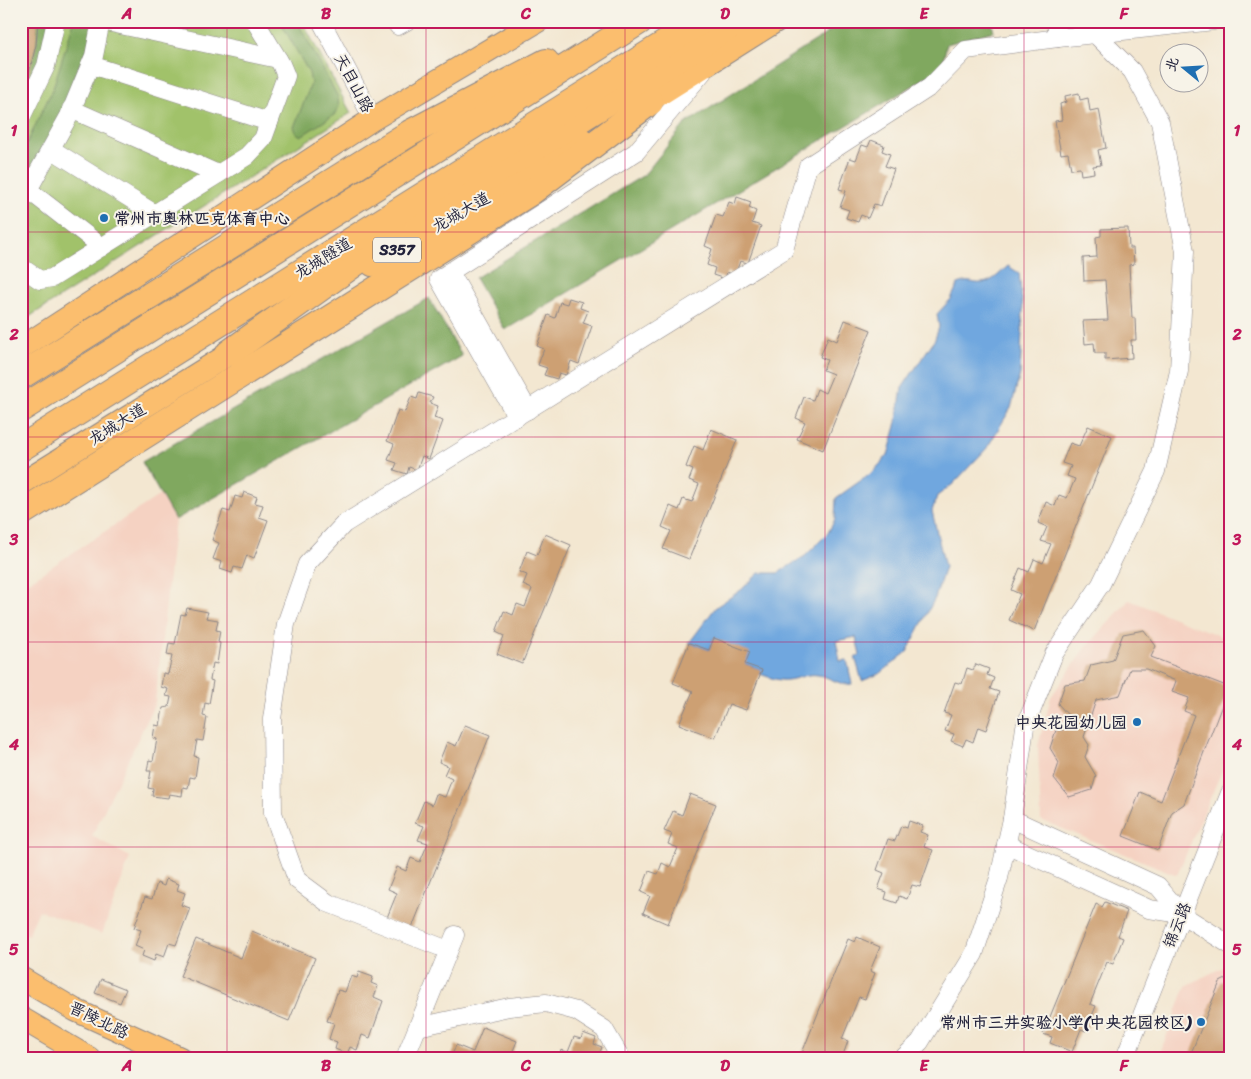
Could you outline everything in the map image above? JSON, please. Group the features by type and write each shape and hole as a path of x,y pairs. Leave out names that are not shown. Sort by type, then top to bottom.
{"highway":[{"path":"21,376 410,133 624,21"},
{"name":"龙城隧道","path":"21,409 640,21"},
{"name":"龙城隧道","path":"21,448 701,21"},
{"path":"229,353 396,234 738,21"},
{"path":"21,513 530,192 650,102"}],"main road":[{"path":"21,348 374,118 538,21"},
{"name":"龙城大道","path":"21,484 401,247 650,102 776,21"},
{"name":"晋陵北路","path":"21,978 75,1010 180,1058"},
{"path":"21,1018 89,1058"}],"street":[{"path":"21,118 46,66 56,21"},
{"path":"102,247 24,193 51,149 72,109 94,56 102,21 278,59"},
{"path":"21,267 40,280 52,278 247,156 263,139 286,76 255,21"},
{"name":"天目山路","path":"321,21 374,118"},
{"path":"405,1058 452,942 328,903 297,880 273,813 272,719 286,624 307,564 344,524 784,250 808,166 930,87 966,50 1057,30 1094,34 1214,21"},
{"path":"903,1058 920,1042 974,954 999,878 1012,819 1025,727 1054,654 1101,584 1156,471 1179,371 1185,251 1160,122 1132,71 1094,34"},
{"path":"523,413 445,276 636,152 710,63"},
{"path":"91,64 270,122"},
{"path":"72,109 218,174"},
{"path":"51,149 155,214"},
{"name":"锦云路","path":"1124,1058 1230,793"},
{"path":"1012,819 1158,886 1181,914 1230,945"},
{"path":"1006,844 1149,909 1181,914"},
{"path":"418,1027 509,1007 546,1003 576,1011 604,1028 621,1058"}],"shaded area":[{"path":"160,495 175,520 155,703 92,836 130,857 102,934 39,910 28,935 21,930 21,587"},
{"name":"中央花园幼儿园","path":"1129,600 1230,640 1230,752 1177,875 1041,820 1038,746 1051,697 1083,651"},
{"name":"常州市三井实验小学(中央花园校区)","path":"1227,965 1230,966 1230,1058 1158,1058 1186,986"}],"green space":[{"name":"常州市奥林匹克体育中心","path":"21,21 302,21 351,113 21,322"},
{"path":"38,21 51,21 38,68 30,84 24,90 36,45"},
{"path":"74,21 95,21 91,40 56,130 21,179 21,151 27,143 53,88"},
{"path":"280,21 297,21 338,97 339,107 334,115 301,136 296,133 294,127 311,84 309,73"},
{"path":"846,21 991,21 994,31 947,44 941,69 505,330 475,278 644,175 685,124"},
{"path":"429,298 462,356 175,520 142,462"}],"water":[{"path":"1008,266 1019,273 1023,310 1020,374 1011,408 987,448 953,484 937,496 932,511 945,567 935,598 907,652 881,673 862,681 855,657 860,655 856,637 836,641 840,661 847,660 852,684 847,684 814,675 780,680 760,674 761,670 745,664 714,638 709,650 689,643 716,607 741,590 759,573 778,573 805,556 828,533 835,519 836,498 873,472 888,455 896,426 902,388 935,339 939,327 937,314 951,299 958,284 990,281"}],"building":[{"path":"21,21 38,21 36,45 21,97"},
{"path":"1079,93 1080,100 1088,98 1090,111 1099,109 1106,148 1098,150 1101,165 1093,166 1094,173 1081,175 1080,168 1071,169 1068,153 1061,154 1055,121 1062,120 1060,104 1066,102 1065,96"},
{"path":"871,140 884,145 882,151 890,154 885,166 894,169 881,206 874,204 868,218 861,215 858,222 846,218 849,210 840,207 846,191 839,189 850,158 856,160 862,145 868,147"},
{"path":"737,197 751,202 749,208 756,211 752,223 761,226 748,263 740,261 735,275 727,272 725,279 713,275 715,268 707,265 712,249 705,246 716,215 723,217 729,202 735,204"},
{"path":"1128,228 1129,248 1133,248 1134,264 1129,265 1132,318 1135,318 1136,340 1131,340 1132,358 1105,360 1105,353 1095,353 1094,343 1085,344 1083,321 1108,320 1105,280 1084,281 1083,258 1097,257 1096,237 1101,236 1101,229"},
{"path":"569,298 582,302 580,308 588,311 583,323 592,326 579,364 571,361 566,375 559,373 557,379 544,375 547,368 538,365 544,349 537,346 548,315 555,318 560,302 567,304"},
{"path":"845,320 871,330 823,450 797,439 805,422 796,418 804,397 813,400 817,389 825,393 833,374 823,370 827,360 820,357 828,337 837,341"},
{"path":"419,393 433,397 430,403 438,406 434,418 443,421 429,459 422,456 417,470 409,467 407,474 394,470 397,463 388,460 394,444 387,441 398,410 405,412 411,397 417,399"},
{"path":"1088,426 1112,436 1034,631 1009,620 1020,594 1011,590 1020,568 1029,572 1034,559 1043,563 1051,544 1041,541 1047,527 1038,523 1046,502 1055,506 1059,495 1067,498 1075,479 1067,476 1071,466 1062,463 1070,443 1079,446"},
{"path":"711,429 737,440 689,559 663,549 671,531 662,527 670,506 679,510 683,499 692,502 699,484 689,480 693,470 686,467 694,446 703,450"},
{"path":"244,492 257,497 255,503 263,505 259,517 268,520 254,558 247,555 242,569 234,567 232,573 220,569 222,562 213,559 219,543 212,540 223,510 230,512 235,496 242,498"},
{"path":"545,534 571,545 522,664 497,654 504,636 496,632 504,611 513,615 517,604 525,607 532,589 523,585 527,575 519,572 527,551 537,555"},
{"path":"187,608 208,612 206,618 218,620 216,630 220,631 217,664 213,663 210,680 213,681 209,704 205,703 203,716 207,717 203,741 197,740 194,756 198,757 195,778 190,777 188,788 183,787 182,796 169,794 168,798 152,796 153,789 148,788 151,771 147,771 149,760 153,761 157,739 153,738 155,725 160,726 163,708 169,707 171,697 166,696 168,689 161,687 163,673 168,674 172,656 167,655 169,643 175,644 181,614 185,615"},
{"path":"1144,630 1156,646 1151,657 1229,687 1184,804 1172,812 1158,850 1123,836 1140,792 1161,801 1194,715 1184,711 1189,698 1172,692 1176,681 1146,669 1130,669 1120,695 1096,700 1084,737 1089,745 1085,757 1096,776 1092,790 1069,797 1054,778 1059,763 1050,748 1056,730 1063,730 1068,715 1058,704 1065,684 1085,681 1091,665 1113,660 1123,634"},
{"path":"714,638 750,652 745,664 762,670 746,710 729,704 715,738 679,724 693,691 673,683 689,643 709,650"},
{"path":"976,664 989,669 987,675 994,678 990,689 999,692 986,730 978,727 973,742 966,739 963,746 951,741 954,734 945,731 951,715 944,713 955,682 962,684 967,668 973,670"},
{"path":"465,725 490,735 411,930 386,920 397,893 388,889 397,867 406,871 411,858 420,862 428,843 418,840 424,826 415,823 424,801 432,805 436,794 445,797 452,779 444,775 448,766 439,762 447,742 456,746"},
{"path":"690,794 716,804 668,924 643,913 650,896 641,892 649,871 658,874 662,863 670,867 678,848 668,844 672,834 664,831 673,811 682,815"},
{"path":"909,821 923,826 920,832 928,835 924,847 933,850 920,887 912,885 907,899 899,896 897,903 885,899 887,892 878,889 884,873 877,870 888,839 895,841 901,826 907,828"},
{"path":"166,879 179,884 177,890 185,893 181,905 190,908 176,945 169,943 164,957 156,954 154,961 142,956 144,950 135,946 141,930 134,928 145,897 152,899 157,883 164,886"},
{"path":"1105,902 1127,911 1118,936 1123,938 1113,964 1107,962 1090,1004 1096,1006 1086,1031 1081,1029 1072,1052 1050,1043 1052,1037 1043,1034 1096,904 1102,907"},
{"path":"252,931 315,958 289,1021 180,976 196,939 241,958"},
{"path":"857,937 880,947 870,971 875,973 865,999 859,997 842,1039 848,1041 842,1058 800,1058 848,939 855,942"},
{"path":"359,972 373,977 371,983 378,986 374,997 383,1001 370,1038 362,1035 357,1050 350,1047 347,1054 335,1049 337,1042 329,1039 334,1023 327,1021 338,990 345,992 351,976 357,978"},
{"path":"1230,977 1230,1047 1225,1058 1189,1058 1220,982"},
{"path":"101,979 126,989 120,1003 95,993"},
{"path":"483,1027 517,1041 510,1058 451,1058 456,1045 473,1052"},
{"path":"583,1033 596,1038 594,1044 602,1047 598,1058 559,1058 561,1050 568,1052 574,1037 581,1039"}],"place":[{"name":"常州市奥林匹克体育中心","path":"104,218"},
{"name":"中央花园幼儿园","path":"1137,722"},
{"name":"常州市三井实验小学(中央花园校区)","path":"1201,1022"}]}
